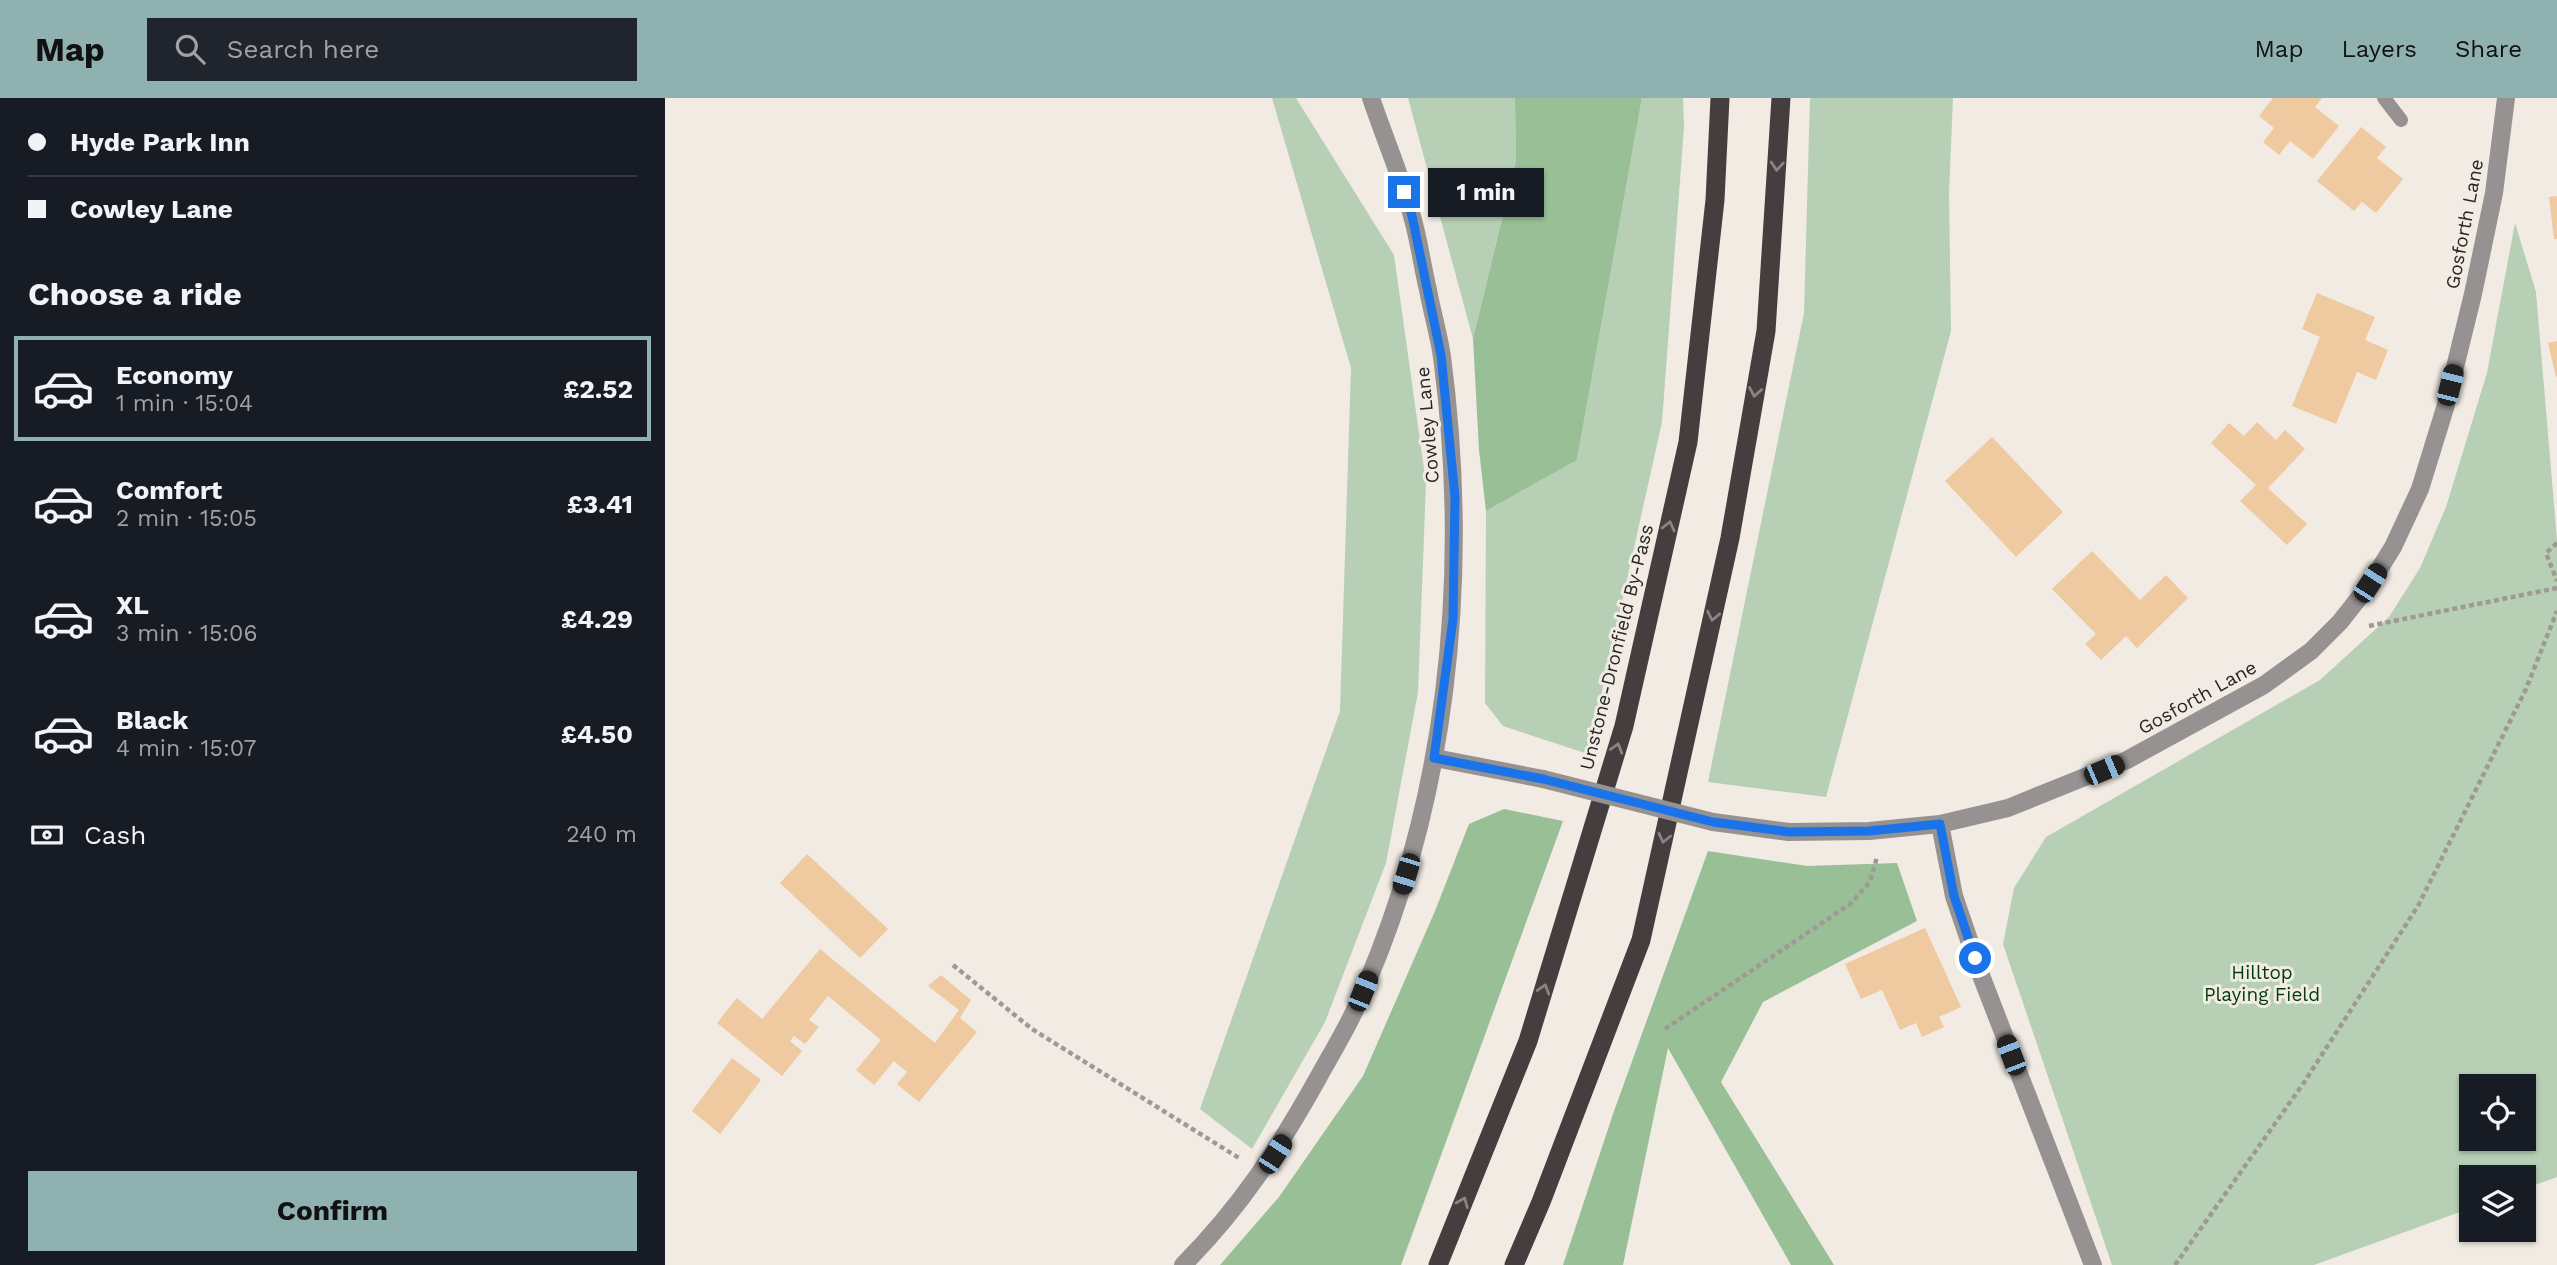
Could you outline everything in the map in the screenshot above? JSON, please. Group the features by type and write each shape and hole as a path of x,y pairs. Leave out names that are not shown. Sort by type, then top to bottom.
{"highway":[{"name":"Unstone-Dronfield By-Pass","path":"1438,1265 1528,1041 1624,726 1688,442 1715,200 1720,98"},
{"path":"1514,1265 1541,1202 1644,927 1730,538 1766,331 1781,98"}],"street":[{"name":"Cowley Lane","path":"1183,1265 1213,1235 1261,1174 1288,1133 1359,1000 1391,923 1421,825 1434,758 1453,619 1455,497 1441,355 1412,216 1371,98"},
{"name":"Gosforth Lane","path":"1434,758 1543,779 1713,822 1789,832 1879,830 1940,824 2008,808 2127,760 2264,685 2311,651 2340,622 2393,547 2420,489 2445,408 2473,294 2494,193 2506,98"},
{"path":"1940,824 1954,896 1982,978 2093,1265"}],"lane":[{"path":"2384,98 2401,120"}],"path":[{"path":"2557,542 2546,553 2557,581"},
{"path":"2340,622 2367,627 2557,588"},
{"path":"2175,1265 2303,1084 2418,906 2526,690 2557,611"},
{"path":"1665,1029 1850,904 1870,882 1878,855 1879,830"},
{"path":"953,965 1032,1028 1213,1140 1261,1174"}],"green space":[{"path":"1272,98 1296,98 1394,255 1426,483 1418,692 1386,863 1325,1022 1252,1149 1200,1109 1340,711 1351,368"},
{"path":"1408,98 1515,98 1516,159 1473,339"},
{"path":"1515,98 1642,98 1577,460 1486,511 1479,450 1473,339 1516,160"},
{"path":"1642,98 1683,98 1684,127 1662,422 1588,754 1503,726 1485,703 1486,511 1577,460"},
{"path":"1810,98 1953,98 1949,192 1951,331 1826,797 1708,782 1804,313"},
{"name":"Hilltop Playing Field","path":"2515,223 2536,292 2557,540 2557,1177 2536,1185 2536,1165 2459,1165 2459,1212 2314,1265 2112,1265 2003,944 2014,888 2046,837 2320,680 2389,617 2420,568 2446,507 2487,373"},
{"path":"1504,809 1563,821 1401,1265 1220,1265 1279,1197 1363,1076 1435,911 1469,824"},
{"path":"1708,851 1807,866 1897,863 1917,921 1763,1002 1721,1082 1834,1265 1791,1265 1668,1048 1623,1265 1563,1265 1613,1114"}],"building":[{"path":"2273,98 2322,98 2315,107 2339,126 2313,159 2290,141 2279,155 2263,142 2274,128 2259,116"},
{"path":"2361,127 2386,147 2377,158 2403,179 2376,213 2362,202 2354,211 2317,181"},
{"path":"2557,196 2557,239 2554,239 2549,197"},
{"path":"2317,293 2375,317 2365,340 2388,350 2376,380 2357,372 2336,424 2292,406 2320,337 2302,329"},
{"path":"2557,341 2557,376 2556,377 2548,343"},
{"path":"2257,422 2276,440 2285,430 2305,449 2268,488 2307,524 2287,545 2240,501 2256,485 2211,443 2229,423 2244,436"},
{"path":"1992,437 2063,512 2016,557 1945,481"},
{"path":"2092,551 2140,600 2166,575 2188,598 2137,648 2126,636 2101,660 2085,644 2096,634 2052,589"},
{"path":"807,854 888,929 860,958 780,883"},
{"path":"1925,928 1961,1007 1939,1017 1944,1027 1922,1037 1916,1023 1900,1030 1882,990 1861,999 1845,964"},
{"path":"820,949 935,1043 959,1010 928,986 941,975 971,1000 960,1018 977,1032 919,1102 897,1084 907,1072 894,1061 874,1085 856,1070 881,1040 828,996 809,1020 819,1027 805,1044 794,1036 790,1041 802,1051 782,1076 717,1023 737,998 762,1019"},
{"path":"732,1058 761,1080 720,1134 692,1111"}],"route":[{"path":"1404,192 1412,216 1441,355 1455,497 1453,619 1434,758 1543,779 1713,822 1789,832 1869,831 1940,824 1954,896 1975,958"}]}
